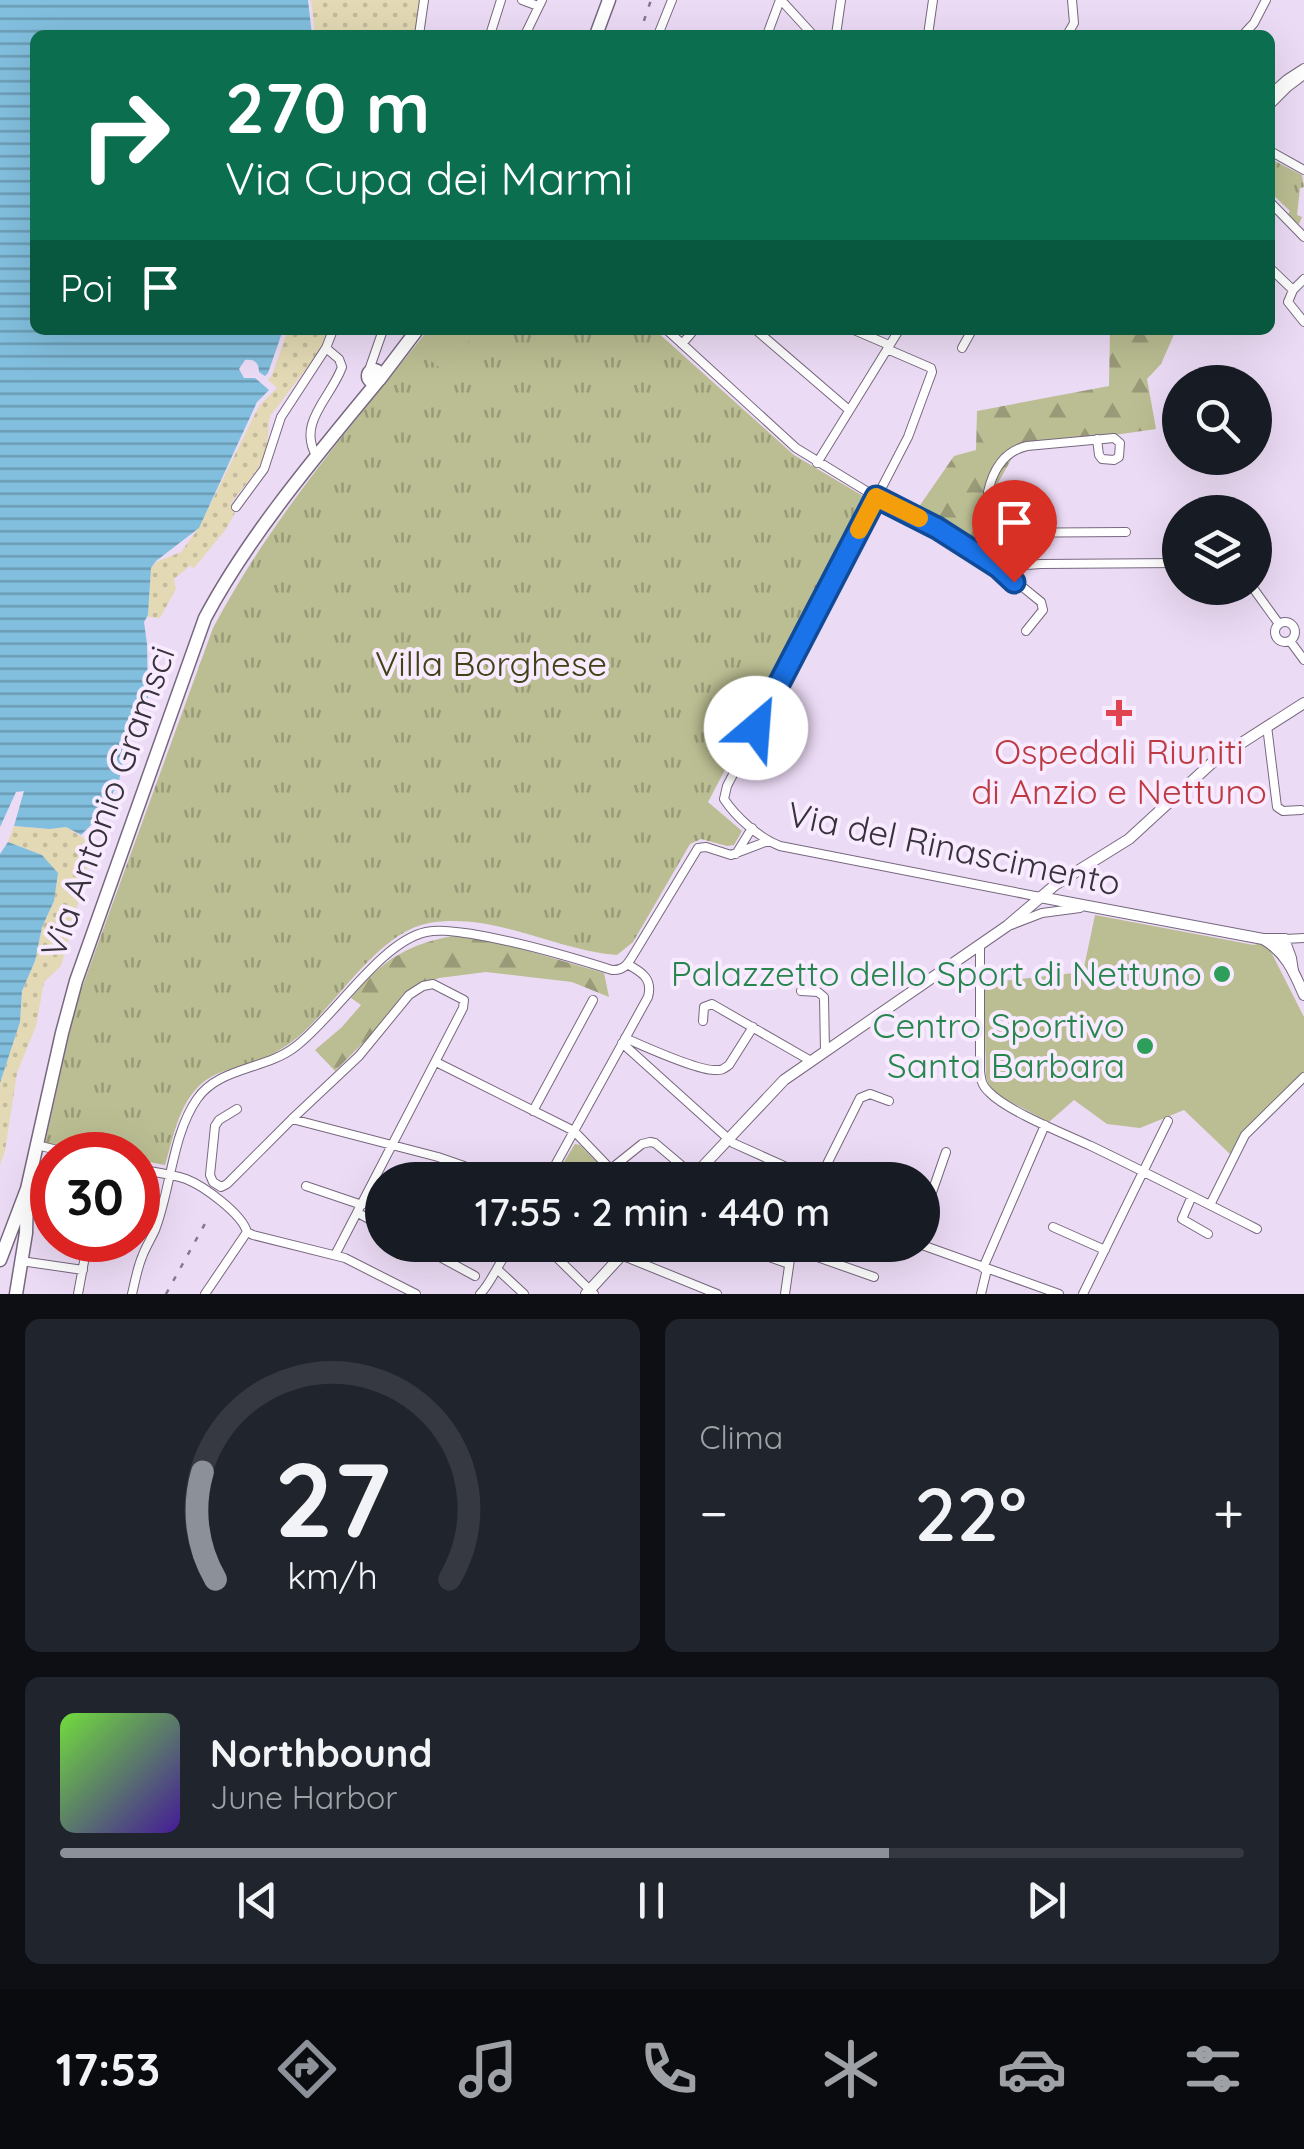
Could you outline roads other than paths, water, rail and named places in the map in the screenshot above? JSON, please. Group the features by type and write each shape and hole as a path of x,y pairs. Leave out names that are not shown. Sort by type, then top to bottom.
{"main road":[{"path":"598,30 609,0"},
{"path":"374,375 395,358 413,335"},
{"name":"Via Antonio Gramsci","path":"40,1132 76,981 205,618 264,527 358,405 374,375"},
{"name":"Via Antonio Gramsci","path":"0,1260 18,1232 30,1176"},
{"path":"16,1294 18,1232 27,1206 27,1189"}],"street":[{"path":"420,30 424,0"},
{"path":"492,30 501,0"},
{"path":"522,0 540,3 527,30"},
{"path":"660,30 672,0"},
{"path":"768,30 780,0 808,30"},
{"path":"792,13 793,0"},
{"path":"837,30 841,0"},
{"path":"929,30 933,0"},
{"path":"1072,0 1078,30"},
{"path":"1248,30 1266,0"},
{"path":"1070,30 1074,23"},
{"path":"1275,91 1304,72"},
{"path":"1275,100 1304,72"},
{"path":"1275,154 1304,170"},
{"path":"1275,207 1302,232"},
{"path":"1275,273 1293,290"},
{"path":"1304,279 1288,302 1304,322"},
{"path":"236,508 266,465 282,414 326,348 330,335"},
{"name":"Via Antonio Gramsci","path":"374,375 382,335"},
{"path":"672,335 796,448 876,497 931,524 998,567 1044,606 1026,631"},
{"path":"682,344 690,335"},
{"path":"762,335 849,410"},
{"path":"864,335 928,364 932,372 909,434 876,497"},
{"path":"817,462 896,335"},
{"path":"962,348 969,335"},
{"path":"317,458 310,445 314,414 342,368 340,359 326,348"},
{"path":"998,567 988,492 1003,459 1010,451 1024,446 1097,439"},
{"name":"Via del Rinascimento","path":"876,497 724,791 727,804 768,841 783,847 1263,940 1293,967"},
{"path":"993,533 1126,532"},
{"path":"998,567 1162,563"},
{"path":"1265,605 1279,624"},
{"path":"1279,624 1293,627 1290,640 1281,642 1276,638 1279,624"},
{"path":"1290,640 1304,660"},
{"path":"707,1162 778,1084 980,946 1040,897 1135,835 1209,765 1304,700"},
{"path":"1267,726 1278,807 1283,811 1300,810"},
{"path":"736,854 752,828"},
{"path":"160,1212 186,1118 208,1086 294,1048 372,969 416,936 455,932 520,943 614,971 622,969 695,850 703,846 728,855 768,841"},
{"path":"1007,926 1055,910 1094,906"},
{"path":"1284,939 1304,995"},
{"path":"1263,940 1304,940"},
{"path":"1293,967 1296,949 1304,940"},
{"path":"980,946 982,1082 987,1090 1045,1125 1257,1229"},
{"path":"556,1162 650,990 645,975 627,964"},
{"path":"238,1108 220,1120 214,1130 210,1174 221,1187 359,1056 405,999 418,989 431,984 440,986 464,1002 335,1255"},
{"path":"801,991 818,992 824,998 825,1052"},
{"path":"533,1111 593,1000"},
{"path":"704,1021 704,1006 710,1004 811,1061"},
{"path":"624,1040 713,1070 728,1066 753,1027"},
{"path":"624,1040 728,1138 774,1162"},
{"path":"436,1062 574,1131 603,1162"},
{"path":"1210,1205 1243,1138 1304,1078"},
{"path":"828,1162 860,1098 868,1094 889,1101"},
{"path":"292,1119 452,1162"},
{"path":"1083,1294 1168,1121"},
{"path":"981,1294 985,1268 1045,1125"},
{"path":"619,1162 650,1142 676,1162"},
{"path":"940,1169 946,1152"},
{"path":"160,1173 198,1185 244,1222 247,1232"},
{"path":"306,1186 365,1213"},
{"path":"1192,1196 1182,1220 1208,1234"},
{"path":"1053,1227 1105,1250"},
{"path":"247,1232 361,1264 416,1294"},
{"path":"206,1294 247,1232"},
{"path":"940,1252 1060,1294"},
{"path":"20,1261 83,1270"},
{"path":"78,1294 84,1262"},
{"path":"132,1294 140,1262"},
{"path":"449,1262 475,1276"},
{"path":"480,1294 501,1262"},
{"path":"561,1262 590,1292 615,1262"},
{"path":"638,1262 717,1294"},
{"path":"783,1262 789,1264 784,1294"},
{"path":"834,1262 874,1277"},
{"path":"497,1269 524,1294"}],"water":[{"path":"0,0 308,0 311,30 30,30 30,335 281,335 265,376 251,360 245,360 239,369 244,378 255,378 269,390 257,402 199,528 151,568 148,615 144,622 148,699 123,740 119,781 102,814 81,835 66,827 14,826 24,791 16,792 0,827"},
{"path":"8,842 42,855 58,873 54,901 22,991 20,1022 0,1083 0,854"}],"railway":[{"path":"641,30 651,0"},
{"path":"166,1294 207,1220"}],"place":[{"name":"Ospedali Riuniti di Anzio e Nettuno","path":"1119,713"},
{"name":"Palazzetto dello Sport di Nettuno","path":"1222,974"},
{"name":"Centro Sportivo Santa Barbara","path":"1145,1046"}],"park label":[{"name":"Villa Borghese","path":"491,664"}]}
